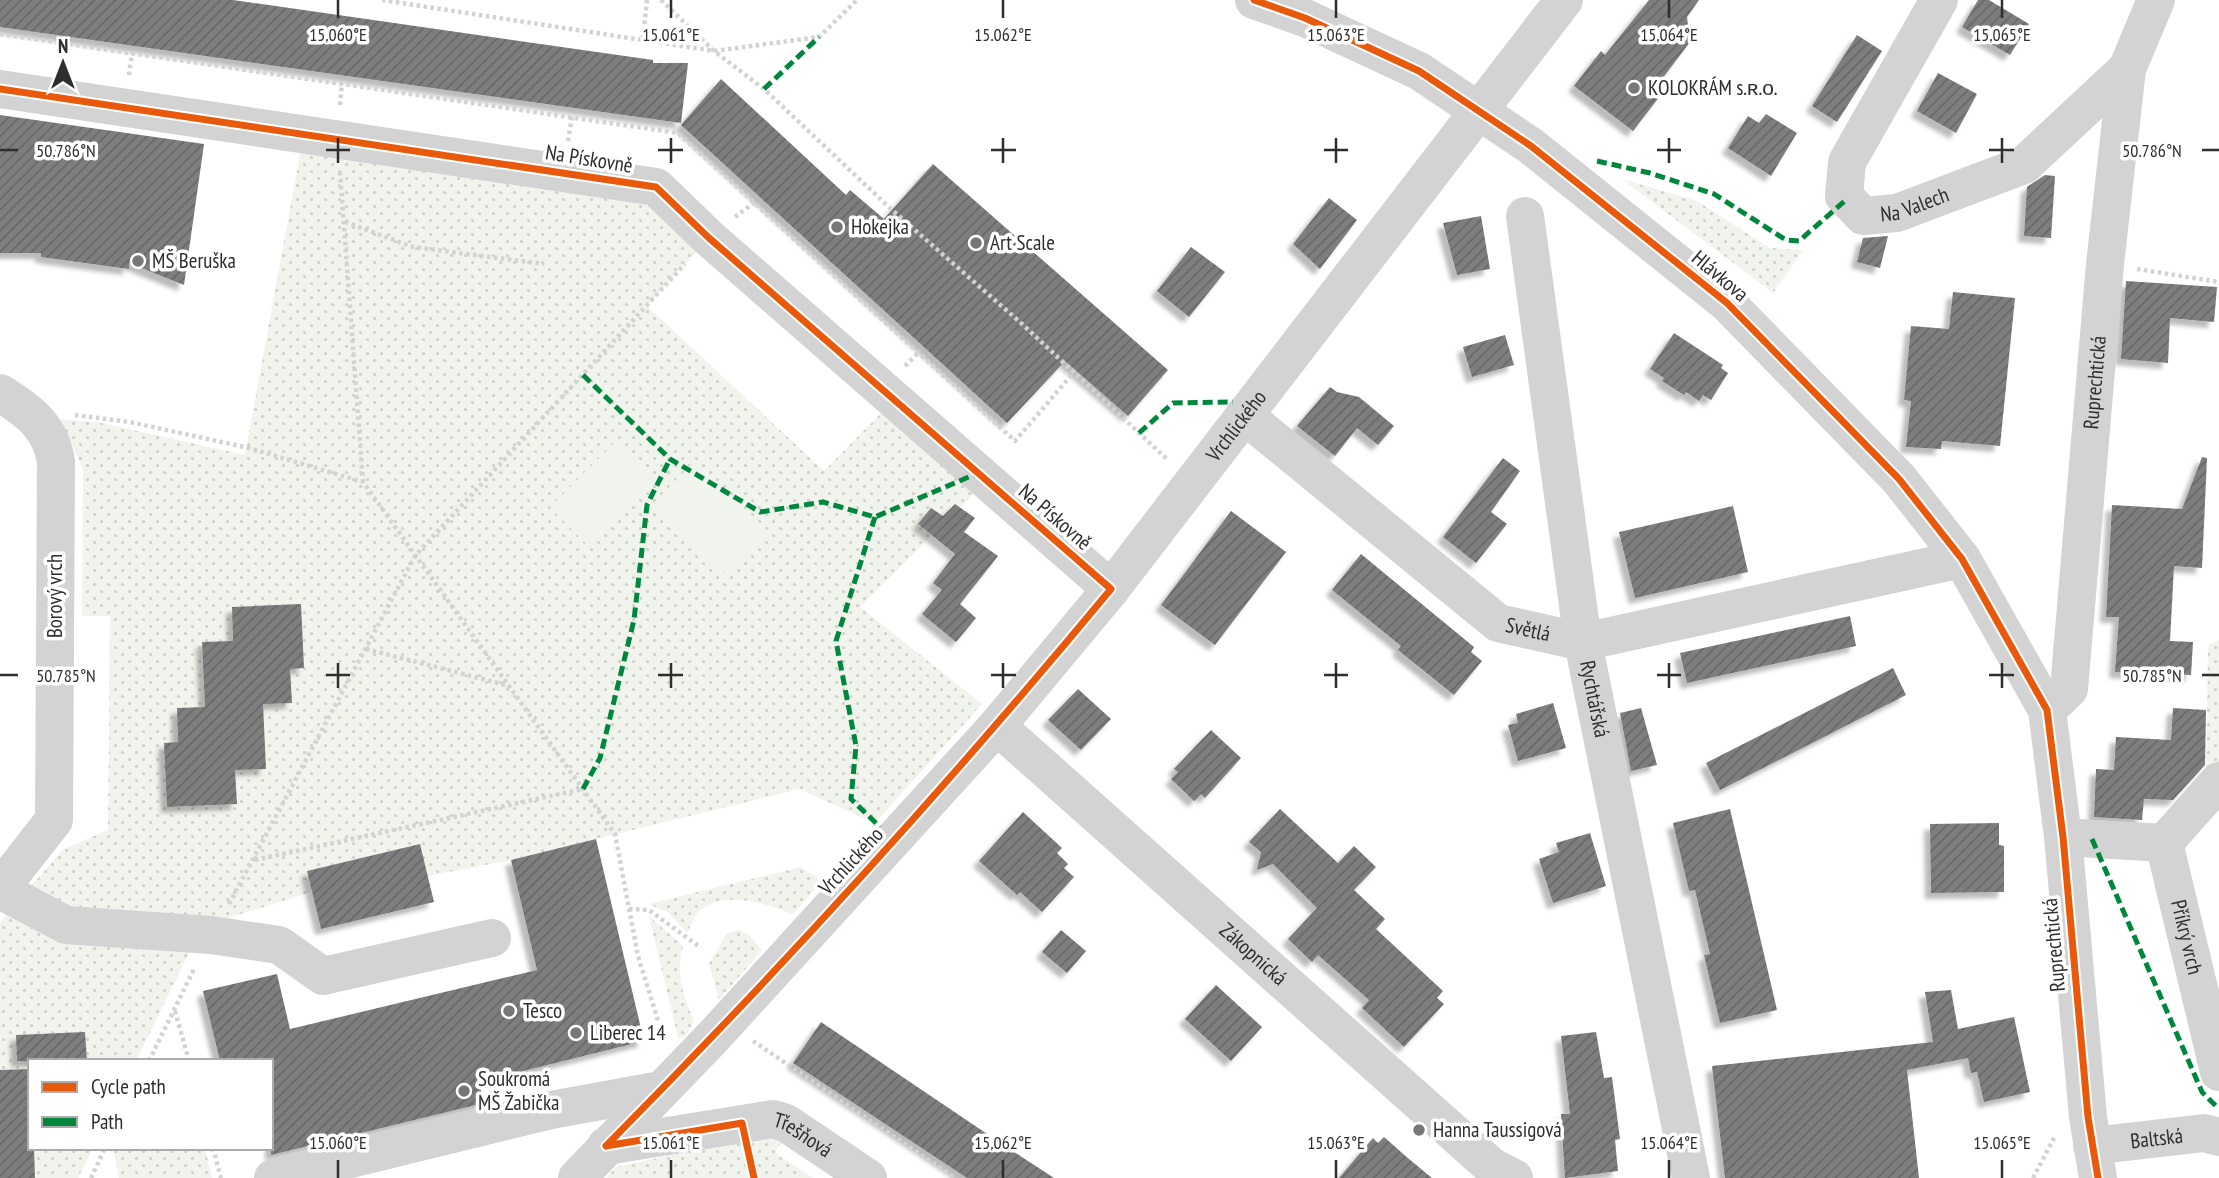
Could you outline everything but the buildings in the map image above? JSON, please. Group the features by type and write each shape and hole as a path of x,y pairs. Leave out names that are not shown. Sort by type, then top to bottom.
{"street":[{"name":"Hlávkova","path":"1254,0 1305,18 1419,71 1531,146 1727,303 1899,479 1962,559 2047,709"},
{"name":"Vrchlického","path":"577,1178 997,726 1111,589 1564,0"},
{"name":"Na Valech","path":"1939,0 1847,162 1844,196 1863,216 1897,214 2024,165 2127,69"},
{"name":"Ruprechtická","path":"2095,1162 2063,836 2047,709 2069,689 2105,264 2127,69 2156,0"},
{"name":"Na Pískovně","path":"0,89 656,187 709,238 1111,589"},
{"name":"Rychtářská","path":"1525,216 1583,642 1691,1178"},
{"name":"Borový vrch","path":"0,890 54,820 56,462 50,438 15,402"},
{"name":"Světlá","path":"1244,415 1498,623 1583,642 1962,559"},
{"name":"Zákopnická","path":"997,726 1491,1166 1514,1178"},
{"path":"2063,836 2164,843 2219,781"},
{"name":"Příkrý vrch","path":"2164,843 2219,1072"},
{"path":"0,890 66,925 211,935 279,945 323,976 492,938"},
{"path":"273,1178 551,1110 661,1090"},
{"name":"Třešňová","path":"606,1146 774,1119 786,1123 868,1178"},
{"name":"Baltská","path":"2095,1162 2204,1133 2219,1137"}],"path":[{"path":"382,0 714,51 819,37 858,0"},
{"path":"643,38 647,0"},
{"path":"661,0 714,51 764,89 892,210 1021,323 1193,482"},
{"path":"336,138 345,222 363,482 615,834 638,956 659,1024"},
{"path":"345,222 414,247 544,264"},
{"path":"150,1059 211,935 255,860 415,556 709,238"},
{"path":"2105,264 2219,282"},
{"path":"15,402 130,422 249,448 363,482"},
{"path":"366,649 510,686"},
{"path":"255,860 583,789"},
{"path":"629,909 649,910 701,948"},
{"path":"174,1010 188,1059"},
{"path":"747,1037 955,1178"},
{"path":"2033,1178 2060,1125"},
{"path":"91,1178 105,1150"},
{"path":"214,1150 221,1178"}],"shaded area":[{"path":"302,143 653,200 709,238 647,306 824,471 886,408 980,488 860,607 982,704 875,823 799,789 511,860 428,876 419,844 307,871 312,892 202,926 137,1059 28,1059 28,1150 92,1150 78,1178 0,1178 0,923 62,850 108,830 110,616 82,616 83,469 60,419 102,423 245,455"},
{"path":"1622,179 1697,201 1770,248 1803,250 1773,293"},
{"path":"617,440 658,481 590,548 550,507"},
{"path":"694,461 771,534 730,577 653,504"},
{"path":"2219,640 2219,764 2206,782 2208,645"},
{"path":"801,867 822,881 793,914 744,900 719,901 698,913 687,933 668,912 648,904"},
{"path":"649,916 683,946 681,984 694,1021 685,1038 678,1038"},
{"path":"738,930 748,934 762,950 719,1000 709,964 727,933"},
{"path":"785,1137 775,1152 813,1178 606,1178 616,1167 723,1144"},
{"path":"113,1150 205,1150 212,1178 119,1178"}],"marked path":[{"path":"764,89 819,37"},
{"path":"1597,161 1650,173 1714,194 1786,240 1799,241 1847,199"},
{"path":"583,375 670,459 760,512 823,502 875,517 978,473"},
{"path":"1139,433 1173,403 1233,402"},
{"path":"583,789 600,758 634,620 647,505 670,459"},
{"path":"875,517 836,641 856,746 851,799 880,827"},
{"path":"2092,839 2202,1092 2219,1109"}],"cycle path":[{"path":"1254,0 1305,18 1419,71 1531,146 1727,303 1899,479 1962,559 2047,710 2063,837 2088,1117 2098,1178"},
{"path":"0,89 656,187 709,238 1111,589 864,873 737,1011 606,1146"},
{"path":"606,1146 742,1123 754,1178"}],"place":[{"name":"KOLOKRÁM s.ʀ.ᴏ.","path":"1634,88"},
{"name":"Hokejka","path":"837,227"},
{"name":"Art Scale","path":"976,243"},
{"name":"MŠ Beruška","path":"138,261"},
{"name":"Tesco","path":"509,1011"},
{"name":"Liberec 14","path":"576,1033"},
{"name":"Soukromá MŠ Žabička","path":"464,1091"},
{"name":"Hanna Taussigová","path":"1419,1130"}]}
